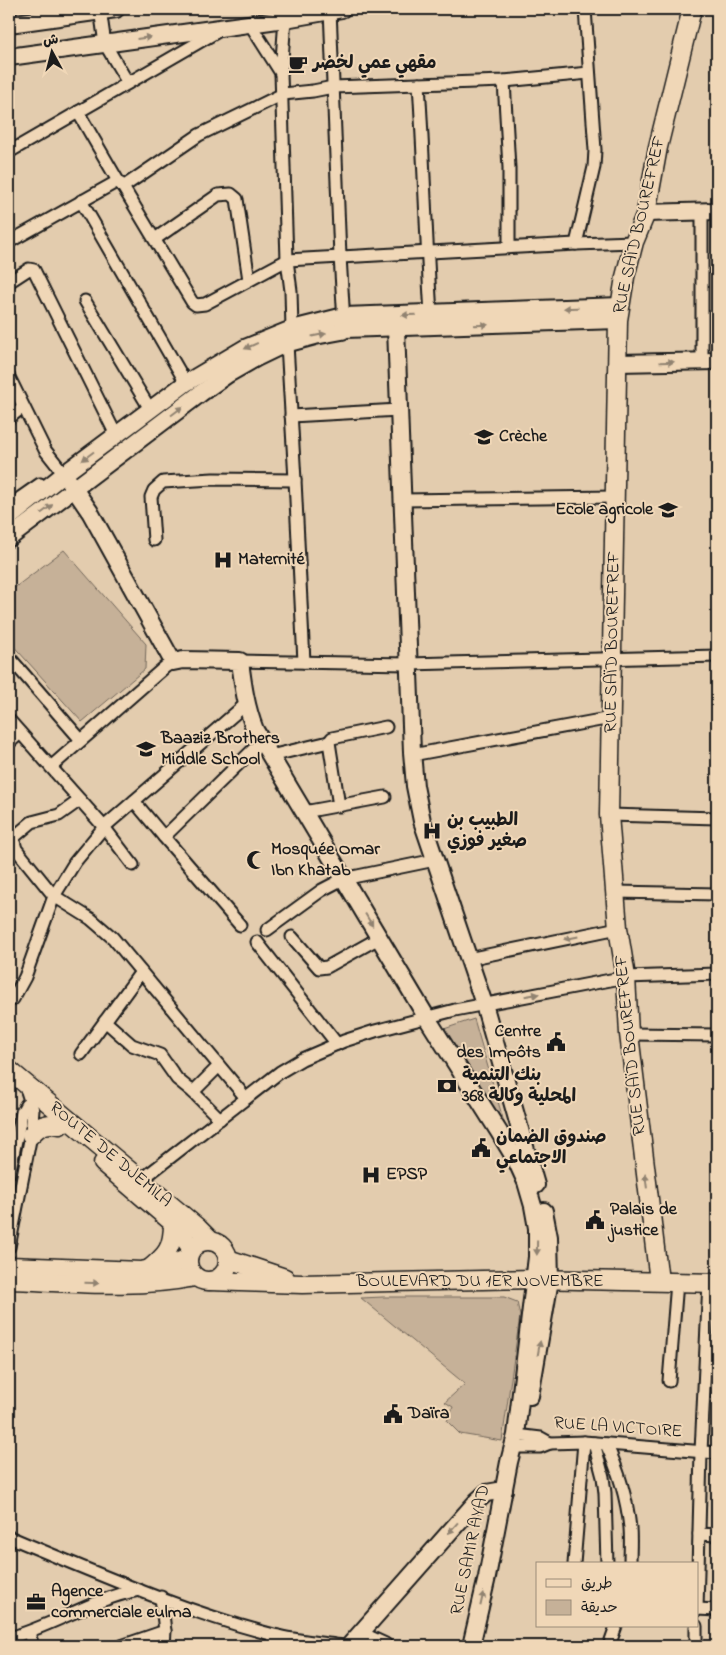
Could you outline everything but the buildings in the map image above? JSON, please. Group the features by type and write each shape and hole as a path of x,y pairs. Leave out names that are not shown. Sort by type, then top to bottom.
{"main road":[{"path":"9,57 285,20 334,9"},
{"name":"RUE SAÏD BOUREFREF","path":"658,1281 629,1034 626,977 618,928 609,815 619,313 625,277 634,242 646,213 658,147 692,9"},
{"path":"9,24 105,10"},
{"path":"646,213 710,211"},
{"path":"9,518 64,474 186,383 245,348 344,323 432,314 619,313"},
{"path":"344,323 396,328 619,313"},
{"path":"396,328 408,664 415,786 422,822 484,1004 546,1218 549,1237 542,1280"},
{"path":"9,538 201,393 290,336"},
{"path":"618,362 710,361"},
{"path":"64,474 90,512 173,662 183,660 240,661 246,704 255,730 427,1018 499,1132 526,1182 537,1228 536,1257 542,1280"},
{"name":"ROUTE DE DJEMILA","path":"9,1070 17,1084 136,1184 173,1223 190,1253 189,1269 203,1279"},
{"name":"ROUTE DE DJEMILA","path":"35,1099 60,1125 136,1184 198,1228 211,1241 216,1242 224,1249 228,1259"},
{"path":"31,1135 35,1130 44,1125 60,1125"},
{"path":"147,1271 167,1253 173,1236 173,1223"},
{"name":"BOULEVARD DU 1ER NOVEMBRE","path":"9,1280 167,1268 190,1253 200,1242 211,1241"},
{"path":"203,1279 215,1280 224,1274 228,1259"},
{"name":"BOULEVARD DU 1ER NOVEMBRE","path":"228,1259 302,1284"},
{"name":"BOULEVARD DU 1ER NOVEMBRE","path":"9,1266 132,1284 203,1279 302,1284 542,1280 713,1282"},
{"name":"RUE SAMIR AYAD","path":"471,1646 504,1490 516,1446 542,1280"},
{"path":"354,1641 477,1501 486,1493 504,1490"},
{"path":"354,1641 384,1646"}],"street":[{"path":"334,9 333,87 344,323"},
{"path":"576,244 594,167 595,142 586,9"},
{"path":"105,10 105,44 128,83"},
{"path":"285,20 281,73 287,260 291,291 291,416 304,662"},
{"path":"250,24 281,73"},
{"path":"9,152 225,27"},
{"path":"9,242 81,201 120,184 199,134 283,94 333,87 504,81 589,73"},
{"path":"504,81 509,168 509,247"},
{"path":"419,84 427,253 432,314"},
{"path":"78,112 192,302 196,305 205,304 287,260 634,242"},
{"path":"155,240 218,195 231,194 237,199 249,280"},
{"path":"81,201 186,383"},
{"path":"710,211 710,361"},
{"path":"9,282 29,269 34,270 116,435"},
{"path":"85,301 150,409"},
{"path":"9,377 45,450 64,474"},
{"path":"9,418 23,407"},
{"path":"291,416 399,410"},
{"path":"154,540 151,497 154,490 163,482 213,479 295,480"},
{"path":"402,500 615,497"},
{"path":"240,661 408,664 717,656"},
{"path":"9,658 82,740"},
{"path":"51,767 173,662"},
{"path":"10,1000 25,977 54,896 74,862 104,827 246,704"},
{"path":"412,755 612,718"},
{"path":"9,720 104,827 133,865"},
{"path":"270,756 329,742 332,738 386,727"},
{"path":"9,743 20,733"},
{"path":"164,838 262,741"},
{"path":"329,742 339,806"},
{"path":"304,812 385,797"},
{"path":"80,800 59,815 32,822 13,838 16,849 54,896 91,919 113,938 246,1098"},
{"path":"134,801 240,925"},
{"path":"609,815 717,818"},
{"path":"267,930 322,890 344,879 434,860"},
{"path":"615,892 717,894"},
{"path":"468,959 618,928"},
{"path":"292,937 319,968 327,967 379,938"},
{"path":"257,942 337,1044"},
{"path":"81,1054 141,972"},
{"path":"136,1184 280,1072 302,1059 337,1044 375,1031 484,1004 626,977 717,974"},
{"path":"105,1021 132,1045 160,1056 171,1073 220,1119"},
{"path":"629,1034 717,1035"},
{"path":"193,1092 219,1066"},
{"path":"9,1247 31,1135 35,1099"},
{"path":"9,1173 22,1112 35,1099"},
{"path":"669,1381 677,1282"},
{"path":"698,1572 701,1452 713,1282"},
{"name":"RUE LA VICTOIRE","path":"516,1446 540,1447 550,1443 595,1443 717,1453"},
{"path":"574,1562 595,1443"},
{"path":"595,1443 605,1493 607,1562"},
{"path":"595,1443 617,1473 630,1528 630,1562"},
{"path":"699,1534 717,1535"},
{"path":"9,1538 139,1590 208,1614 309,1644 343,1646"},
{"path":"9,1638 29,1632 121,1593 139,1590"},
{"path":"161,1597 165,1631 164,1646"},
{"path":"698,1610 717,1610"},
{"path":"609,1646 615,1628"},
{"path":"696,1628 696,1646"},
{"path":"121,1646 165,1631"},
{"path":"29,1632 33,1646"},
{"path":"270,1646 278,1636"}],"green space":[{"path":"64,550 146,644 145,669 82,722 9,641 9,592"},
{"path":"474,1019 508,1136 441,1030"},
{"path":"504,1297 517,1302 520,1316 502,1441 460,1434 447,1421 453,1407 445,1402 465,1384 361,1298"}],"place":[{"name":"مقهي عمي لخضر","path":"298,64"},
{"name":"Crèche","path":"484,437"},
{"name":"Ecole agricole","path":"668,510"},
{"name":"Maternité","path":"223,560"},
{"name":"Baaziz Brothers Middle School","path":"146,749"},
{"name":"الطبيب بن صغير فوزي","path":"432,831"},
{"name":"Mosquée Omar Ibn Khatab","path":"256,860"},
{"name":"Centre des Impôts","path":"556,1042"},
{"name":"بنك التنمية المحلية وكالة 368","path":"447,1086"},
{"name":"صندوق الضمان الاجتماعي","path":"481,1148"},
{"name":"EPSP","path":"371,1175"},
{"name":"Palais de justice","path":"595,1220"},
{"name":"Daïra","path":"393,1414"},
{"name":"Agence commerciale eulma","path":"36,1602"}]}
